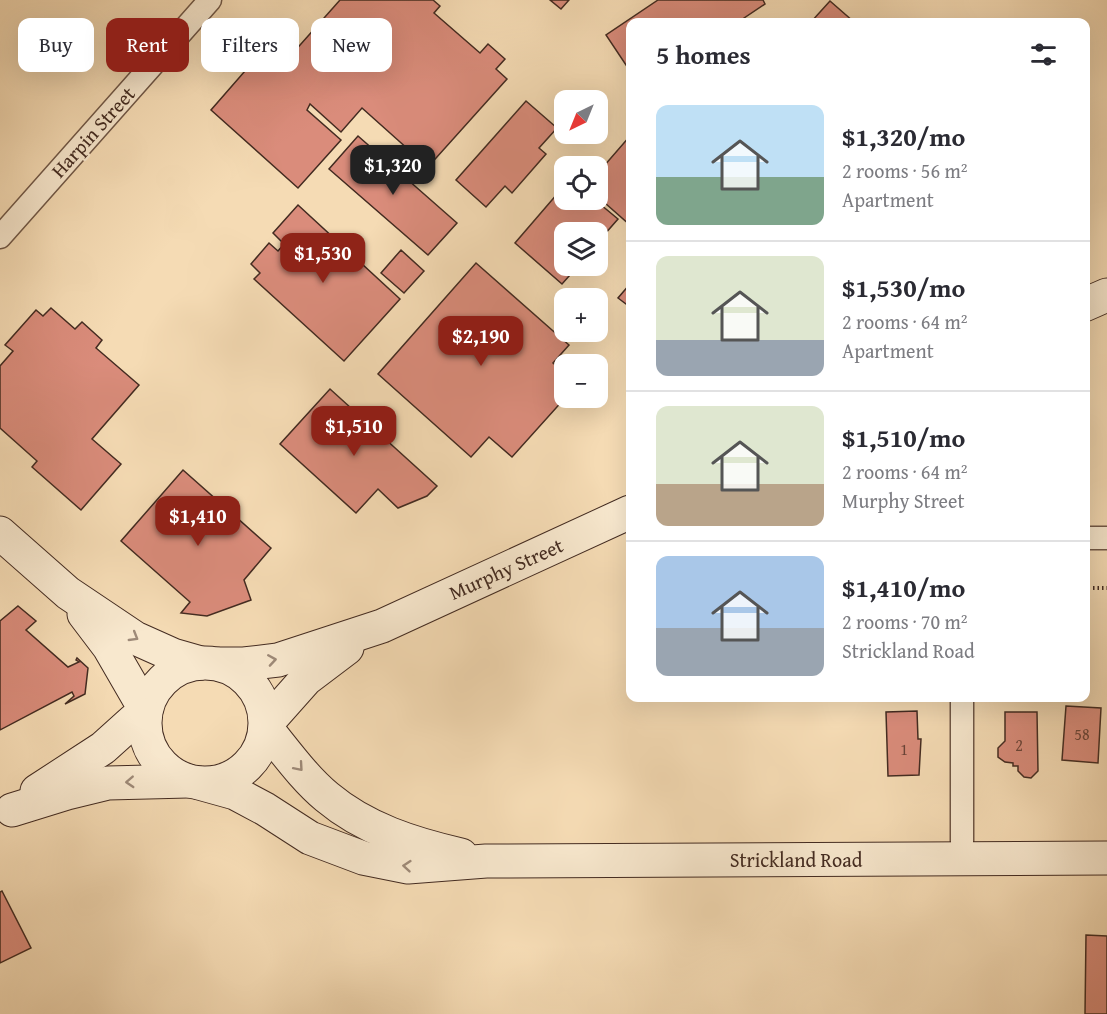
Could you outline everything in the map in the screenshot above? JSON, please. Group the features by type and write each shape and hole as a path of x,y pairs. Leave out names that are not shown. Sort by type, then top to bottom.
{"street":[{"name":"Harpin Street","path":"0,237 210,0"},
{"path":"1090,302 1107,295"},
{"name":"Murphy Street","path":"210,663 244,664 278,660 382,626 626,514"},
{"path":"0,532 68,593 141,641 173,656 232,668 244,676 260,697 266,726 259,752 244,770 223,781 108,783 6,813"},
{"path":"1090,538 1107,538"},
{"path":"68,593 109,647 146,713"},
{"name":"Murphy Street","path":"266,726 296,689 317,669 382,626"},
{"path":"194,782 175,775 154,755 148,743 145,728 146,713 156,687 165,677 182,667 210,663"},
{"path":"962,702 962,859"},
{"path":"6,813 103,748 133,721 146,713"},
{"name":"Strickland Road","path":"266,726 314,784 344,809 386,833 486,861"},
{"name":"Strickland Road","path":"194,782 235,793 310,838 363,858 408,867 486,861 1107,858"}],"path":[{"path":"1090,588 1107,588"}],"building":[{"path":"340,0 433,0 440,6 434,13 480,53 488,44 505,59 496,69 507,79 428,167 362,108 341,132 310,104 307,110 341,140 298,188 211,110 244,72 299,72 299,46 311,33 311,72 392,72 392,18 324,18"},
{"path":"550,0 569,0 561,9"},
{"path":"658,0 763,0 765,4 744,18 631,18"},
{"path":"830,1 849,18 815,18"},
{"path":"626,22 626,65 606,35"},
{"path":"526,101 554,125 554,131 539,148 546,154 512,193 505,186 486,207 456,180"},
{"path":"358,136 457,223 428,255 329,169"},
{"path":"626,141 626,221 608,206 608,161"},
{"path":"554,198 554,210 607,210 618,219 608,230 608,222 554,222 554,276 569,276 562,284 515,243"},
{"path":"298,205 400,299 344,361 254,279 260,273 251,264 269,243 278,251 284,244 273,233"},
{"path":"401,250 424,271 404,293 381,273"},
{"path":"476,263 554,332 554,342 566,342 569,345 561,354 554,354 554,408 556,408 512,457 489,437 471,457 378,374"},
{"path":"626,289 626,304 618,298"},
{"path":"51,308 75,329 82,322 102,340 96,348 139,385 92,439 121,464 81,510 32,467 37,461 0,428 0,366 13,351 5,345 36,310 43,316"},
{"path":"330,389 437,486 427,496 398,508 378,489 356,513 280,444"},
{"path":"183,470 271,548 244,580 251,600 207,616 181,613 190,602 121,541"},
{"path":"18,606 36,621 26,630 68,667 79,662 77,658 88,668 85,694 65,704 74,696 72,692 0,730 0,621"},
{"path":"1066,706 1101,708 1098,763 1062,760"},
{"path":"917,711 918,739 921,739 919,775 888,776 886,712"},
{"path":"1005,712 1037,712 1038,771 1031,778 1024,777 1018,771 1018,766 1013,766 1013,763 1005,762 998,757 998,748 1005,741"},
{"path":"2,891 31,948 0,963 0,892"},
{"path":"1086,935 1107,936 1107,1014 1085,1014"}]}
